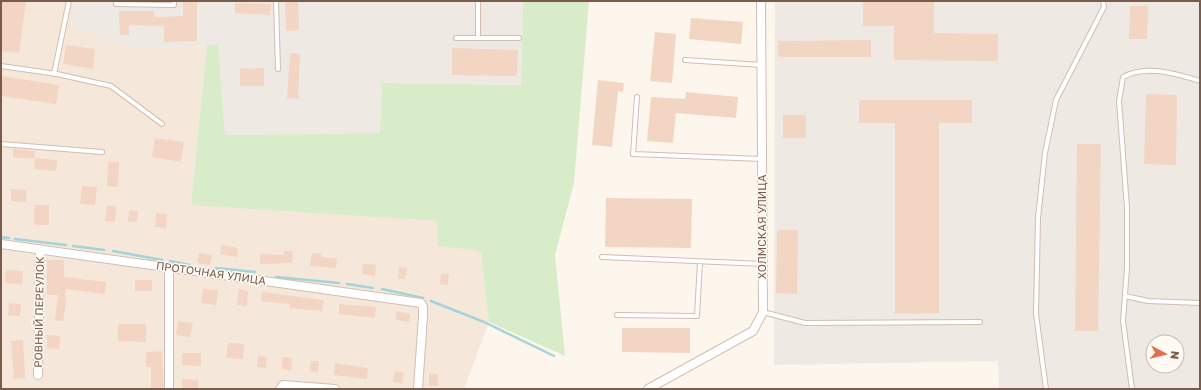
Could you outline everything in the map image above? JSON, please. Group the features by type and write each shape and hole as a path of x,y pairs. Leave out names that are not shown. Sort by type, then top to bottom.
{"street":[{"name":"ХОЛМСКАЯ УЛИЦА","path":"648,389 753,331 763,312 761,1"},
{"name":"ПРОТОЧНАЯ УЛИЦА","path":"1,244 421,303 423,307 423,316 418,389"},
{"name":"РОВНЫЙ ПЕРЕУЛОК","path":"38,375 40,249"},
{"path":"169,267 169,389"},
{"path":"280,388 283,385 298,385 335,389"}],"lane":[{"path":"54,74 69,1"},
{"path":"116,1 116,4 174,5 174,1"},
{"path":"276,1 278,69"},
{"path":"478,1 478,38"},
{"path":"1046,389 1036,314 1038,218 1045,153 1056,100 1104,6 1103,1"},
{"path":"456,38 519,38"},
{"path":"685,60 762,65"},
{"path":"1,66 54,74 111,86 162,124"},
{"path":"1132,389 1123,321 1127,208 1119,101 1123,77 1132,72 1169,71 1200,81"},
{"path":"637,97 633,154 762,159"},
{"path":"1,144 102,152"},
{"path":"602,257 763,264"},
{"path":"617,316 697,316 700,262"},
{"path":"1125,296 1148,301 1200,303"},
{"path":"763,312 805,323 980,322"}],"shaded area":[{"path":"1,1 76,1 71,27 136,49 207,45 191,204 437,221 481,250 489,322 464,389 1,389"},
{"path":"76,1 523,1 521,85 382,83 380,133 225,135 218,45 136,49 108,41 71,27"},
{"path":"775,1 1200,1 1200,389 999,389 998,361 774,365"}],"green space":[{"path":"523,1 589,1 574,183 555,255 565,356 489,322 481,252 438,246 437,221 191,205 207,45 218,44 225,135 380,133 382,83 521,85"}],"building":[{"path":"1,1 26,1 19,53 1,51"},
{"path":"183,1 197,1 197,41 164,42 164,26 129,25 129,35 120,35 119,11 154,11 154,17 183,16"},
{"path":"285,1 298,1 299,30 286,31"},
{"path":"863,1 934,1 934,33 998,34 998,61 894,60 894,26 863,26"},
{"path":"235,3 271,4 270,15 235,13"},
{"path":"1130,6 1148,6 1147,39 1129,39"},
{"path":"691,18 743,22 741,44 689,39"},
{"path":"655,32 676,34 672,83 650,81"},
{"path":"871,40 871,57 778,57 778,41"},
{"path":"66,45 95,49 93,69 63,64"},
{"path":"452,48 518,50 517,76 452,75"},
{"path":"290,53 300,54 298,99 287,98"},
{"path":"264,68 264,86 240,86 240,69"},
{"path":"1,76 59,85 56,104 1,96"},
{"path":"598,80 624,83 623,92 618,91 612,147 592,145"},
{"path":"686,92 738,97 736,118 676,113 673,143 647,141 651,97 685,99"},
{"path":"1146,94 1177,95 1176,165 1144,164"},
{"path":"859,100 972,100 972,123 939,123 939,313 895,314 895,123 859,123"},
{"path":"783,115 806,115 806,138 783,138"},
{"path":"155,138 184,142 181,162 152,157"},
{"path":"1077,144 1101,144 1098,331 1075,331"},
{"path":"13,149 35,151 34,159 13,157"},
{"path":"35,158 57,160 56,171 34,169"},
{"path":"108,162 119,162 118,187 107,186"},
{"path":"82,186 97,187 95,205 80,204"},
{"path":"11,189 26,190 26,202 11,201"},
{"path":"606,198 692,199 691,248 605,247"},
{"path":"34,205 49,205 49,225 34,225"},
{"path":"107,206 116,206 115,222 105,221"},
{"path":"129,210 138,211 137,222 128,222"},
{"path":"156,213 167,214 166,228 155,227"},
{"path":"777,230 798,230 797,294 776,293"},
{"path":"222,245 238,248 237,257 220,254"},
{"path":"284,251 293,251 292,263 260,264 260,254 284,255"},
{"path":"199,253 212,255 210,265 197,263"},
{"path":"312,253 321,254 321,257 337,259 336,268 310,266"},
{"path":"47,260 64,260 64,277 106,282 105,294 65,289 66,303 63,321 55,320 58,295 47,295"},
{"path":"363,264 376,265 375,276 362,274"},
{"path":"399,267 407,268 405,279 398,279"},
{"path":"6,270 23,271 22,284 5,283"},
{"path":"441,274 449,274 448,285 440,284"},
{"path":"135,280 152,280 152,291 135,291"},
{"path":"203,289 218,290 216,305 201,303"},
{"path":"239,289 248,291 247,306 237,305"},
{"path":"262,292 324,300 322,311 289,308 290,304 261,301"},
{"path":"9,303 21,304 20,316 8,315"},
{"path":"339,304 376,307 375,318 339,314"},
{"path":"397,311 410,314 409,322 396,320"},
{"path":"178,321 193,323 190,337 176,335"},
{"path":"118,324 146,324 146,342 118,341"},
{"path":"622,328 690,328 690,353 622,352"},
{"path":"47,335 60,336 59,349 47,348"},
{"path":"23,340 25,378 14,379 11,341"},
{"path":"228,343 244,344 243,359 226,358"},
{"path":"162,351 164,389 151,389 151,367 146,367 146,352"},
{"path":"182,353 201,353 201,366 182,365"},
{"path":"258,356 267,357 266,368 257,367"},
{"path":"282,357 292,358 291,370 282,369"},
{"path":"311,361 319,361 318,372 310,371"},
{"path":"335,363 368,368 367,379 334,375"},
{"path":"395,371 404,373 402,383 393,382"},
{"path":"429,374 438,374 438,386 429,386"},
{"path":"182,379 198,380 198,389 182,389"}],"waterway":[{"path":"1,237 9,238"},
{"path":"15,239 66,245"},
{"path":"73,246 104,250"},
{"path":"113,251 162,260"},
{"path":"170,261 190,265"},
{"path":"216,268 255,272"},
{"path":"276,277 339,283"},
{"path":"347,284 373,288"},
{"path":"382,289 423,298"},
{"path":"431,301 484,322 554,356"}]}
